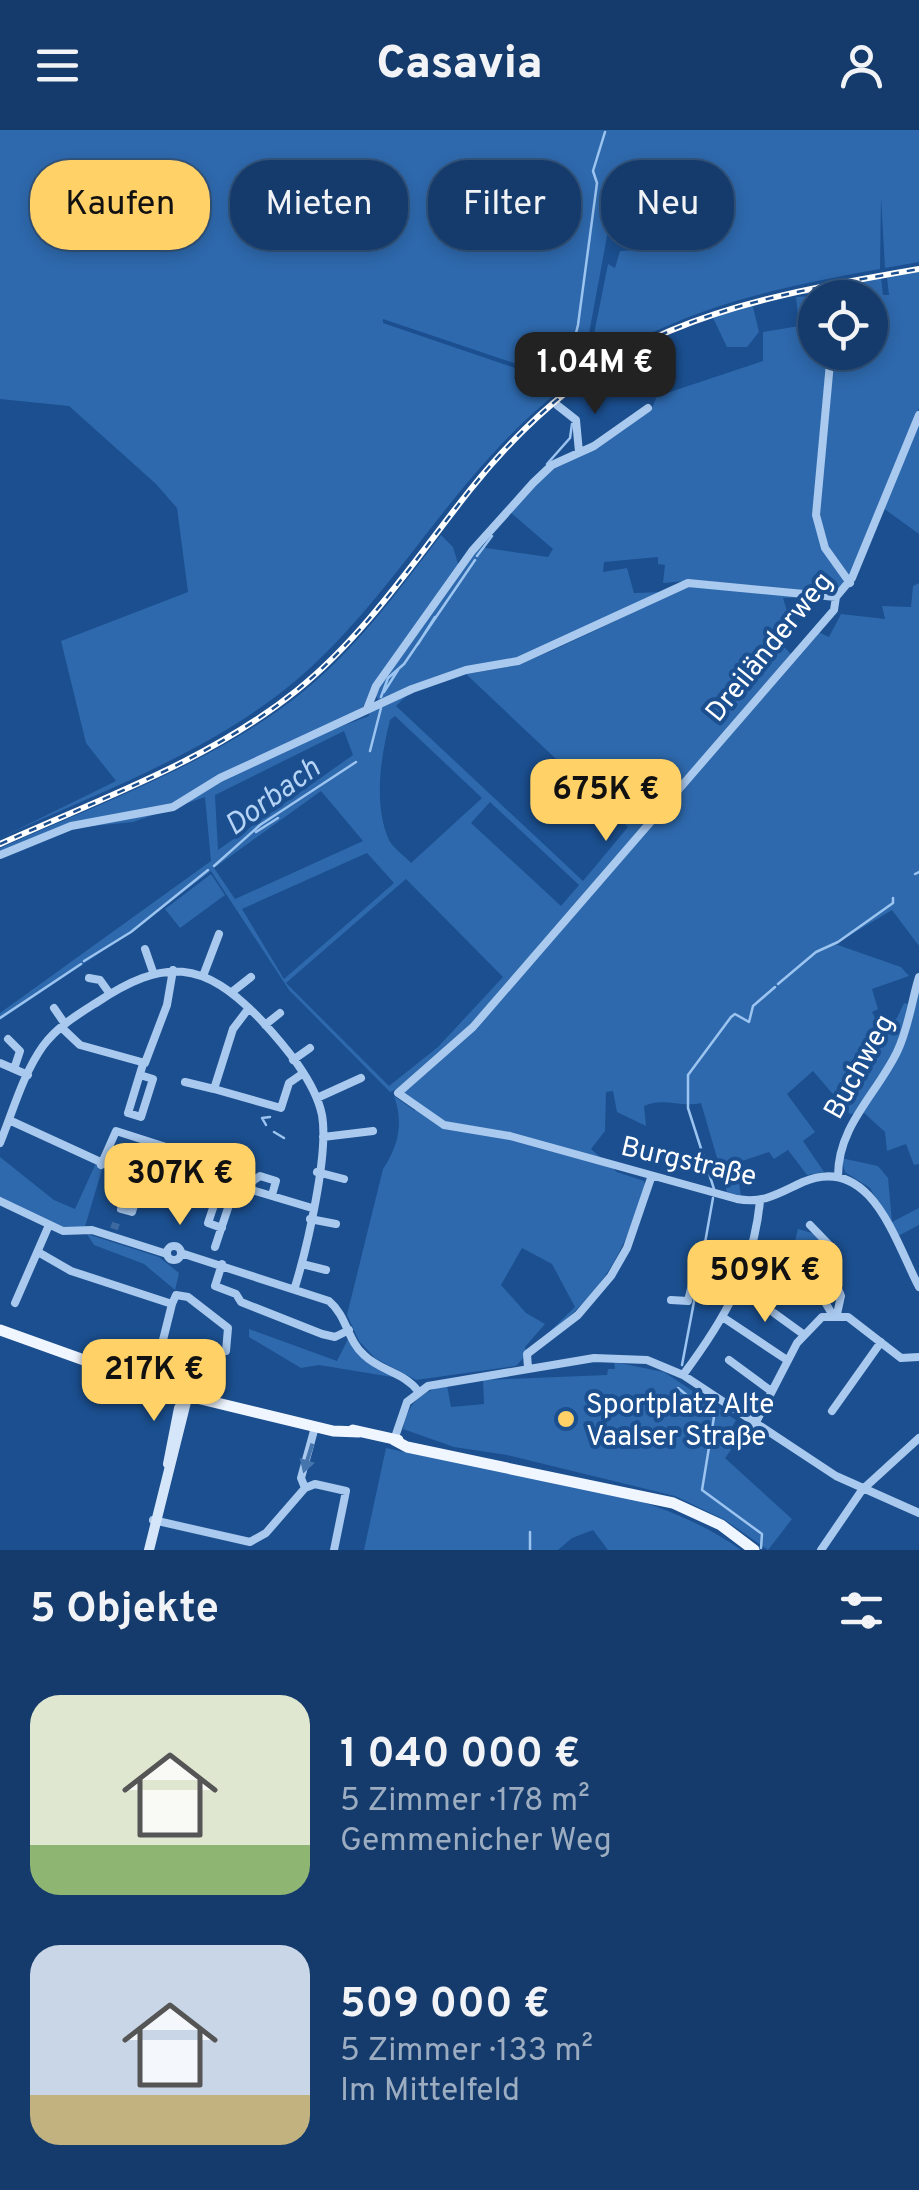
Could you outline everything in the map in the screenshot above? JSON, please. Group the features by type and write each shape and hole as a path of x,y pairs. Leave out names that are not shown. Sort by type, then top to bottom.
{"main road":[{"path":"0,1321 188,1394"},
{"path":"0,1330 130,1378 315,1427 359,1432"},
{"path":"231,1406 253,1406 644,1496 704,1516 754,1550"}],"street":[{"path":"829,370 816,515 826,548 850,582"},
{"path":"557,405 578,426 579,452"},
{"path":"366,709 376,686 479,543 545,471 648,408"},
{"name":"Dreiländerweg","path":"398,1093 487,1011 834,610 836,597 850,582 919,414"},
{"path":"0,855 71,826 173,807 220,778 366,709 439,678 518,661 688,583 836,597"},
{"path":"202,976 219,934"},
{"path":"145,949 153,972"},
{"path":"140,1075 153,1079 141,1117 128,1113 143,1064 150,1059 173,970"},
{"path":"0,1143 41,1050 63,1025 153,972 173,970 202,976 232,992 249,1008 293,1060 317,1098 323,1137 295,1287"},
{"path":"232,992 251,977"},
{"name":"Buchweg","path":"838,1176 838,1154 850,1126 909,1027 919,977"},
{"path":"89,978 100,978 110,994"},
{"path":"54,1008 80,1044 143,1064"},
{"path":"214,1089 233,1029 249,1008"},
{"path":"265,1025 280,1013"},
{"path":"8,1039 20,1051 14,1070"},
{"path":"293,1060 310,1048"},
{"path":"0,1063 28,1075"},
{"path":"185,1082 281,1108 290,1083 302,1074"},
{"path":"317,1098 361,1078"},
{"name":"Burgstraße","path":"398,1093 444,1125 510,1136 651,1178 760,1201 811,1179 838,1176"},
{"path":"9,1120 101,1166 142,1179 132,1212 121,1209 114,1229"},
{"path":"101,1166 116,1131 194,1156 199,1166"},
{"path":"323,1137 374,1131"},
{"path":"317,1172 344,1179"},
{"path":"214,1253 234,1192 260,1176 276,1181 272,1196"},
{"path":"838,1176 855,1182 873,1199 919,1287"},
{"path":"528,1368 527,1354 578,1315 621,1261 651,1178"},
{"path":"244,1187 312,1208"},
{"path":"222,1228 208,1223 217,1196 230,1200"},
{"path":"0,1201 63,1231 114,1229 175,1260 180,1252 214,1253"},
{"path":"684,1376 724,1318 746,1271 760,1201"},
{"path":"310,1219 336,1224"},
{"path":"16,1303 49,1224"},
{"path":"810,1225 835,1251 832,1278 841,1296 835,1314"},
{"path":"38,1252 80,1274 172,1304"},
{"path":"214,1253 222,1264 328,1301 345,1318 365,1357 406,1378 418,1391"},
{"path":"671,1300 688,1301 700,1255 746,1271"},
{"path":"222,1264 215,1286 236,1294 241,1302 322,1334 335,1337 349,1330"},
{"path":"302,1264 326,1270"},
{"path":"796,1282 835,1314 852,1320 901,1358 919,1356"},
{"path":"151,1363 157,1364 178,1294 188,1297 228,1328 226,1351"},
{"path":"774,1314 802,1334"},
{"path":"754,1426 802,1334 822,1317 835,1314"},
{"path":"724,1318 788,1360"},
{"path":"832,1412 881,1342"},
{"path":"394,1440 402,1411 418,1391 440,1382 624,1357 648,1360 684,1376 754,1426 862,1490 919,1513"},
{"path":"729,1360 771,1392"},
{"path":"149,1550 153,1520 188,1394"},
{"path":"305,1488 302,1478 315,1427"},
{"path":"821,1550 862,1490 919,1438"},
{"path":"153,1520 250,1542 266,1533 305,1488 314,1484 346,1491 334,1550"}],"shaded area":[{"path":"0,130 919,130 919,262 885,268 881,197 880,269 822,280 798,280 798,286 705,311 655,331 608,357 562,389 518,428 473,476 369,606 300,677 267,703 194,748 0,838 116,781 86,743 61,641 188,592 177,508 156,484 69,406 0,399","holes":["601,160 734,160 734,250 620,251 615,268 608,264 590,354 545,394 541,391 533,397 514,378 521,370 383,323 383,319 514,363 544,386 586,350 604,250 601,250"]},
{"path":"919,272 919,408 850,578 826,545 817,511 833,370 888,370 887,280"},
{"path":"752,303 759,332 747,347 727,347 713,318"},
{"path":"798,326 798,370 828,370 814,512 823,546 845,581 842,590 818,594 784,590 784,594 816,597 783,598 791,624 774,637 791,654 468,1027 390,1092 289,990 211,871 125,936 0,1020 0,1013 211,861 205,797 133,822 72,828 0,858 0,848 192,762 265,720 339,659 375,620 441,535 453,547 459,567 371,689 362,709 314,731 315,736 369,716 369,712 410,692 396,706 583,881 628,827 466,674 533,659 638,610 687,581 663,583 665,565 658,564 658,557 604,562 603,572 627,568 634,593 666,592 518,659 454,671 379,701 374,693 479,547 548,557 553,549 510,512 555,465 593,448 652,408 660,389 648,372 667,393 763,361 763,332","holes":["395,716 482,798 411,863 389,840 381,811 380,780 390,720","344,731 353,755 218,850 215,795","321,791 363,841 235,899 214,868","490,802 579,885 561,906 471,823","367,853 394,883 284,979 242,909","406,879 503,977 438,1047 389,1086 286,983"]},
{"path":"919,422 919,534 883,508"},
{"path":"919,583 919,946 892,910 835,944 901,967 909,976 872,989 878,1009 872,1012 881,1030 897,1018 904,1003 915,1006 919,983 919,1164 914,1165 906,1144 887,1151 885,1132 863,1112 850,1114 813,1071 787,1094 815,1132 803,1141 824,1172 807,1175 788,1150 774,1159 769,1152 736,1163 741,1196 727,1192 701,1103 658,1102 644,1106 646,1126 617,1112 613,1091 606,1092 605,1131 591,1149 617,1172 644,1181 645,1186 619,1253 595,1289 542,1339 575,1307 552,1264 522,1248 501,1285 526,1313 545,1324 525,1347 526,1355 516,1366 416,1380 375,1358 359,1341 347,1315 383,1169 398,1134 394,1096 415,1111 415,1105 402,1092 446,1053 816,631 829,637 841,614 885,619 882,606 911,607 913,586"},
{"path":"211,874 225,895 180,928 165,909"},
{"path":"0,1157 54,1200 75,1209 96,1163 103,1166 84,1230 63,1231 0,1201"},
{"path":"841,1158 878,1166 888,1178 892,1222 919,1208 919,1225 898,1236 870,1188 845,1172"},
{"path":"798,1229 819,1235 832,1251 829,1272 791,1256"},
{"path":"87,1234 159,1257 179,1273 175,1290 144,1264 94,1245"},
{"path":"249,1329 337,1361 349,1337 363,1359 398,1378 319,1365 301,1368 249,1337"},
{"path":"614,1362 664,1372 736,1420 731,1429 741,1436 725,1458 792,1519 768,1550 725,1520 675,1496 507,1455 454,1447 403,1429 412,1405 423,1395 447,1385 451,1407 484,1404 483,1380 607,1375 608,1369 615,1369"},
{"path":"386,1448 617,1494 703,1527 741,1550 608,1550 593,1530 572,1538 558,1550 364,1550"}],"waterway":[{"name":"Dorbach","path":"568,365 578,325 597,183 593,171 605,132"},
{"name":"Dorbach","path":"547,464 570,438 572,424"},
{"name":"Dorbach","path":"477,556 492,536"},
{"name":"Dorbach","path":"381,697 388,678 404,664 475,560"},
{"name":"Dorbach","path":"418,644 435,617"},
{"name":"Dorbach","path":"384,692 398,670"},
{"name":"Dorbach","path":"370,751 381,708"},
{"name":"Dorbach","path":"214,866 260,825 356,762"},
{"name":"Dorbach","path":"256,832 278,818"},
{"name":"Dorbach","path":"84,961 131,932 208,870"},
{"path":"915,874 919,872"},
{"path":"778,984 816,952 838,942 893,903 893,898"},
{"name":"Dorbach","path":"0,1018 81,964"},
{"path":"714,1189 688,1108 688,1075 731,1017 735,1014 749,1022 753,1006 775,987"},
{"path":"266,1125 262,1118 270,1117"},
{"path":"274,1132 284,1138"},
{"path":"703,1254 713,1198"},
{"path":"682,1365 701,1265"},
{"path":"678,1388 714,1417 702,1490 762,1534 761,1548"},
{"path":"530,1532 530,1550"}],"tunnel":[{"path":"114,1229 116,1223"}],"railway":[{"path":"0,844 191,758 263,716 296,691 367,621 470,490 519,435 568,391 618,357 670,331 725,311 919,269"}],"place":[{"name":"Sportplatz Alte Vaalser Straße","path":"566,1419"}]}
